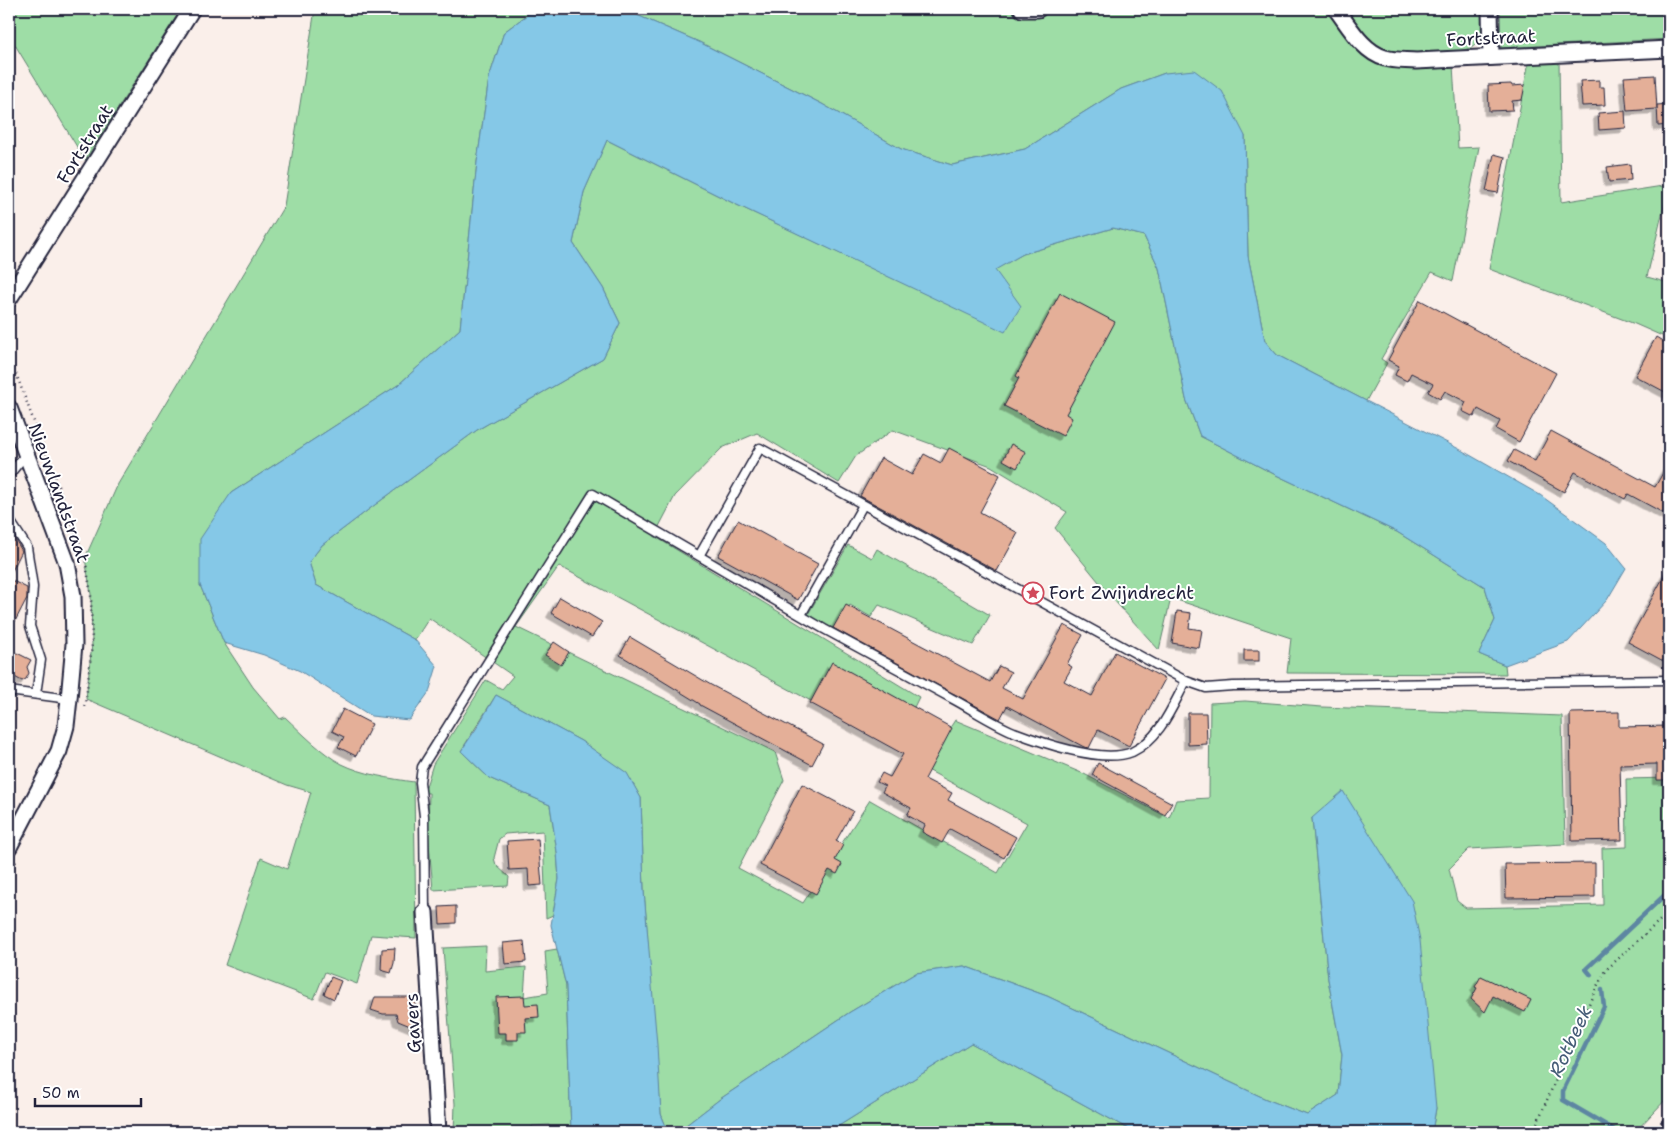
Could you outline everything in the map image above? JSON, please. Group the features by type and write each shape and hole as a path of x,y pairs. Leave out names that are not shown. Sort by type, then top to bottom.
{"street":[{"name":"Fortstraat","path":"9,299 192,9"},
{"path":"1022,9 1038,9"},
{"name":"Fortstraat","path":"1336,9 1365,46 1374,54 1386,58 1416,61 1669,48"},
{"path":"1490,9 1491,57"},
{"name":"Nieuwlandstraat","path":"9,847 59,751 66,726 70,700 74,644 73,596 67,563 10,413"},
{"name":"Gavers","path":"425,912 438,1132"}],"lane":[{"path":"699,556 760,448 1186,681 1206,688 1669,680"},
{"path":"9,474 26,454"},
{"path":"425,912 424,816 420,782 422,767 593,494 801,615 1014,732 1048,744 1094,756 1114,756 1130,753 1142,746 1163,723 1186,681"},
{"path":"801,615 863,505"},
{"path":"9,519 27,547 33,587 30,626 41,660 36,694"},
{"path":"9,691 70,700"}],"path":[{"path":"1533,1132 1596,988 1607,969 1669,912"}],"green space":[{"path":"9,9 181,9 85,160 9,35"},
{"path":"315,9 535,9 504,32 489,78 477,162 460,329 398,385 231,493 200,585 224,643 253,687 280,719 285,717 319,749 350,768 387,778 414,782 416,938 371,935 357,984 325,972 314,999 225,965 261,858 287,869 311,792 287,785 86,699 92,644 91,594 85,558 118,484 284,206"},
{"path":"623,9 1006,9 1030,13 1054,9 1330,9 1356,47 1373,61 1408,66 1453,65 1458,148 1479,147 1453,281 1432,272 1381,359 1387,363 1366,401 1277,355 1265,341 1248,256 1245,136 1165,73 1121,89 1025,149 952,165 901,149 822,104 699,42"},
{"path":"1344,9 1483,9 1483,28 1478,41 1470,48 1436,53 1391,52 1377,47 1368,41"},
{"path":"1500,9 1669,9 1669,39 1501,48"},
{"path":"1559,60 1561,202 1669,185 1647,277 1669,283 1669,339 1635,324 1489,269 1529,61"},
{"path":"607,140 737,205 1005,331 1020,306 994,270 1023,254 1113,228 1144,236 1159,268 1186,399 1200,436 1274,474 1397,532 1485,587 1495,620 1479,654 1505,665 1506,674 1287,673 1291,638 1171,598 1159,650 1112,598 1055,528 1067,512 991,466 893,430 856,456 839,483 757,433 722,448 675,496 654,536 919,697 895,746 559,566 516,627 775,752 784,780 738,868 803,903 870,800 998,873 1027,823 924,768 955,720 1084,774 1169,818 1176,800 1209,798 1210,703 1245,701 1322,707 1562,716 1565,844 1469,849 1449,869 1457,901 1466,908 1603,905 1602,848 1627,847 1626,779 1669,778 1669,1096 1635,1132 1432,1132 1436,1108 1312,818 1328,979 1342,1055 1338,1095 1307,1115 1266,1099 1047,996 964,966 916,973 850,1012 720,1099 681,1129 667,1129 661,1114 644,891 641,798 627,774 581,741 496,695 461,751 489,778 550,805 559,879 553,915 546,918 543,831 505,834 499,839 494,858 496,865 509,877 508,886 433,890 428,831 429,793 424,793 433,764 486,680 502,689 513,676 429,618 415,640 316,585 309,562 322,545 477,430 603,358 620,323 603,288 573,243 584,192"},
{"path":"848,545 872,558 877,549 990,615 973,645 879,605 871,617 850,605 836,630 807,616"},
{"path":"486,946 485,971 526,967 524,997 548,993 545,951 557,949 566,986 571,1132 551,1132 549,1125 532,1126 532,1132 454,1132 455,1104 443,948"},
{"path":"971,1043 1134,1132 829,1132"}],"water":[{"path":"535,9 623,9 699,42 822,104 901,149 952,165 1025,149 1121,89 1165,73 1194,70 1222,91 1245,136 1248,256 1265,341 1277,355 1461,450 1540,495 1606,543 1626,568 1607,600 1568,642 1505,665 1479,654 1495,620 1485,587 1397,532 1274,474 1200,436 1186,399 1159,268 1144,236 1113,228 1023,254 995,270 1021,306 1005,332 737,205 607,140 584,192 573,243 603,288 620,323 603,358 477,430 322,545 309,562 316,585 415,640 437,666 429,692 409,720 371,716 300,671 264,655 224,643 200,585 200,539 231,493 398,385 460,329 477,162 489,78 504,32"},
{"path":"496,695 581,741 627,773 641,798 644,891 661,1114 667,1129 681,1129 720,1099 850,1012 916,973 964,966 1047,996 1266,1099 1307,1115 1338,1095 1342,1055 1328,979 1312,818 1343,791 1412,901 1420,940 1436,1108 1432,1132 1134,1132 971,1043 829,1132 571,1132 566,986 551,925 559,879 550,805 489,778 461,751"}],"building":[{"path":"1655,75 1657,109 1627,111 1624,77"},
{"path":"1599,80 1599,87 1604,87 1605,105 1582,106 1580,81"},
{"path":"1511,84 1512,86 1525,85 1522,100 1512,101 1513,110 1489,111 1488,85"},
{"path":"1669,104 1669,125 1658,126 1657,105"},
{"path":"1625,111 1626,128 1599,130 1598,113"},
{"path":"1494,154 1505,157 1498,193 1486,191"},
{"path":"1630,164 1631,180 1609,182 1607,167"},
{"path":"1060,293 1115,322 1066,414 1072,418 1063,436 1004,406 1019,378 1016,376"},
{"path":"1420,300 1556,373 1519,442 1496,429 1500,421 1478,409 1474,417 1462,411 1466,402 1445,391 1440,399 1428,392 1433,384 1411,373 1407,381 1395,375 1399,366 1388,360"},
{"path":"1656,337 1669,345 1669,394 1635,376"},
{"path":"1551,431 1655,487 1669,462 1669,516 1628,494 1625,499 1575,472 1564,492 1508,461 1514,450 1535,461"},
{"path":"1011,444 1026,452 1017,468 1003,460"},
{"path":"949,448 1000,475 980,512 1018,533 997,571 860,496 881,458 912,475 924,454 941,463"},
{"path":"738,520 818,564 798,600 718,556"},
{"path":"9,529 22,551 9,577"},
{"path":"1669,567 1669,664 1628,642"},
{"path":"9,579 27,588 27,598 9,633"},
{"path":"560,597 602,622 592,637 551,613"},
{"path":"846,605 990,682 999,666 1011,672 1002,688 1023,699 1064,625 1083,635 1067,664 1072,667 1064,681 1092,696 1115,652 1165,679 1129,746 1098,730 1089,748 1084,747 1007,706 1000,719 833,628"},
{"path":"1177,611 1191,613 1189,628 1202,630 1199,648 1172,643"},
{"path":"630,637 711,685 823,744 812,765 700,705 620,655"},
{"path":"554,642 569,652 561,665 545,655"},
{"path":"9,649 31,660 27,667 29,673 26,679 22,681 9,674"},
{"path":"1244,650 1259,650 1259,661 1244,661"},
{"path":"832,662 952,728 925,779 952,793 948,800 1016,837 1004,858 950,829 942,843 922,832 925,825 907,815 911,808 882,792 885,786 877,782 882,773 890,777 903,754 810,703"},
{"path":"343,709 372,724 356,756 338,747 344,737 332,731"},
{"path":"1619,712 1619,727 1669,726 1669,780 1657,780 1657,764 1620,765 1622,840 1572,841 1570,713"},
{"path":"1188,713 1206,713 1207,744 1188,745"},
{"path":"1098,763 1172,803 1165,815 1092,775"},
{"path":"802,784 853,811 836,841 843,845 835,860 842,864 837,874 829,870 816,894 760,865"},
{"path":"538,839 542,885 529,886 528,869 509,870 507,841"},
{"path":"1595,863 1595,897 1506,898 1505,864"},
{"path":"456,906 456,923 440,924 439,907"},
{"path":"524,941 526,962 505,964 503,943"},
{"path":"395,948 391,973 381,970 382,949"},
{"path":"1481,976 1531,1000 1525,1012 1493,996 1485,1012 1471,999"},
{"path":"331,977 341,981 334,999 324,994"},
{"path":"524,996 525,1005 538,1004 539,1017 525,1018 526,1032 518,1032 518,1040 506,1040 506,1033 498,1033 496,997"},
{"path":"375,997 415,997 415,1028 398,1021 396,1014 383,1014 371,1010"}],"waterway":[{"name":"Rotbeek","path":"1591,975 1586,969 1669,891"},
{"name":"Rotbeek","path":"1602,990 1604,1007 1563,1091 1563,1100 1618,1132"}],"railway":[{"path":"1653,1132 1669,1115"},
{"path":"1664,1132 1669,1127"}],"place":[{"name":"Fort Zwijndrecht","path":"1033,593"}]}
